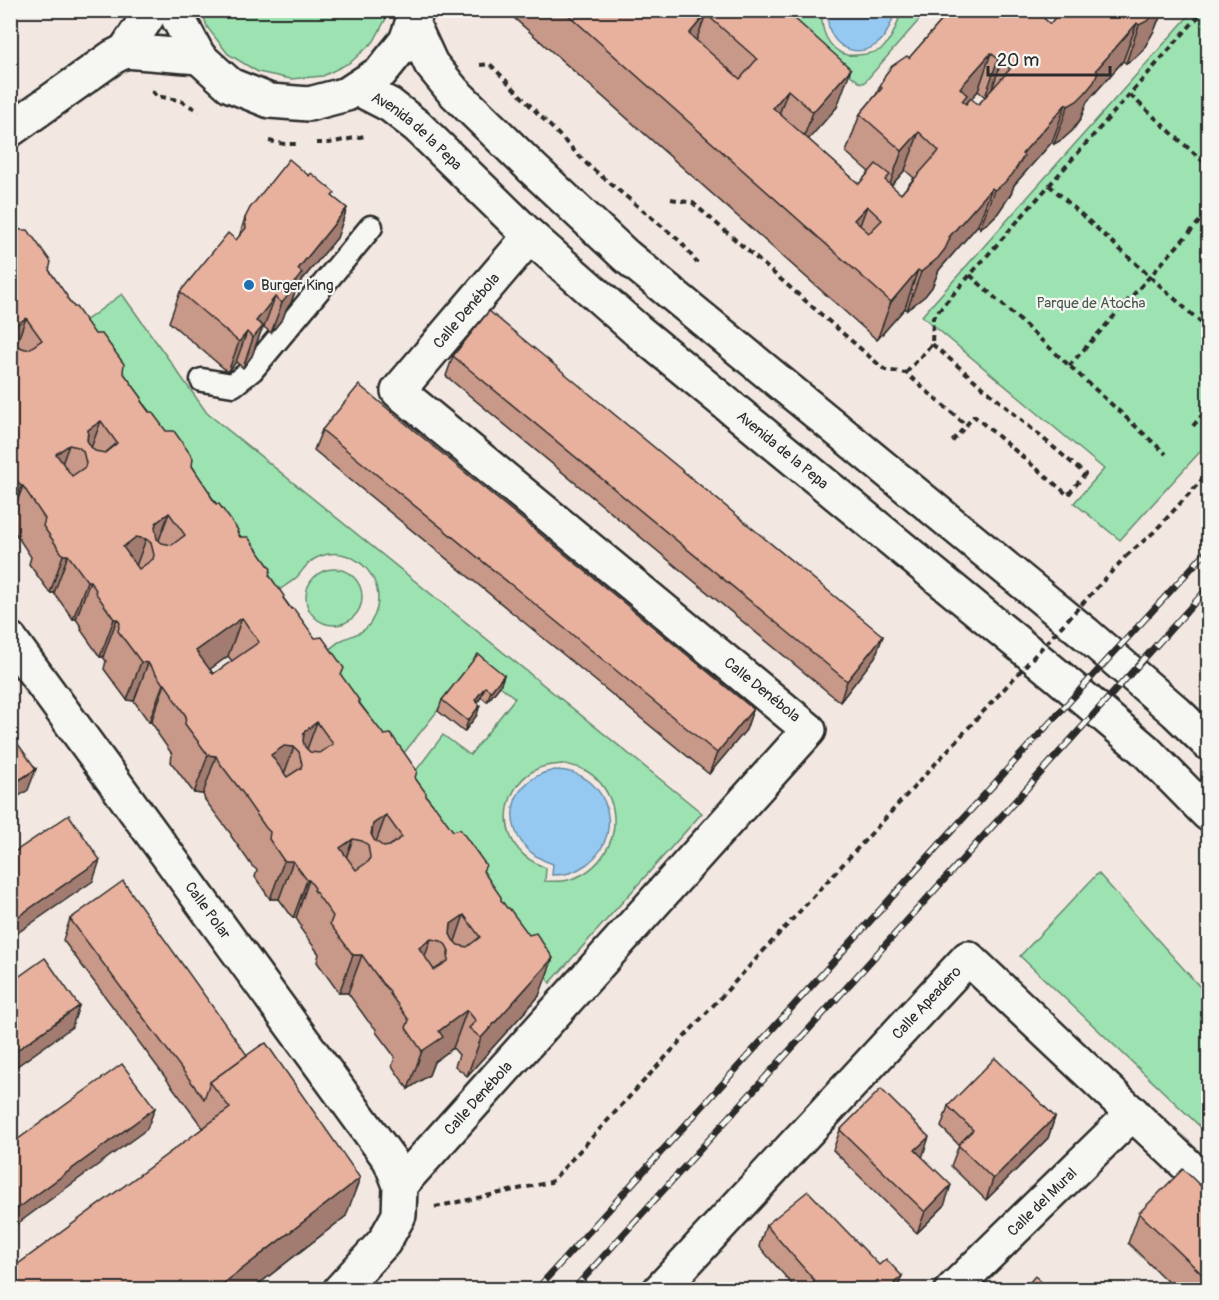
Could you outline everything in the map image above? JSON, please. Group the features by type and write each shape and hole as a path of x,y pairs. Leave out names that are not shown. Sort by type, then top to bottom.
{"street":[{"path":"10,130 113,57 125,51 152,10"},
{"path":"177,10 179,20 199,57 230,85 270,101 309,104 347,94 381,72 406,41 415,17"},
{"path":"415,17 431,64 453,91 626,256 1086,634 1209,743"},
{"path":"125,51 199,57"},
{"name":"Avenida de la Pepa","path":"357,88 390,105 417,126 530,236 638,331 1067,684 1144,750 1209,814"},
{"name":"Calle Denébola","path":"400,1200 810,730 398,391 530,236"},
{"name":"Calle Polar","path":"10,639 390,1160 400,1200"},
{"name":"Calle Apeadero","path":"660,1290 968,958 1209,1185"},
{"name":"Calle del Mural","path":"952,1290 1133,1113"},
{"path":"340,1290 384,1242 400,1200"}],"lane":[{"path":"202,380 233,385 252,370 371,228"}],"path":[{"path":"906,373 932,344 933,317 1204,10"},
{"path":"1130,95 1209,166"},
{"path":"1049,185 1209,329"},
{"path":"671,199 693,203 885,370 906,373 966,425"},
{"path":"1069,366 1209,212"},
{"path":"970,275 1166,454"},
{"path":"932,344 1084,474 1068,495 974,416 951,443"},
{"path":"1193,426 1209,408"},
{"path":"400,1200 551,1182 1126,556 1154,532 1209,473"}],"green space":[{"path":"202,10 390,11 374,41 351,62 323,76 291,79 258,72 228,54 207,27"},
{"path":"781,11 823,11 822,24 830,43 847,55 861,55 883,48 889,41 900,15 904,14 908,17 912,11 927,11 864,83 859,82 785,21"},
{"name":"Parque de Atocha","path":"1193,11 1208,11 1208,443 1120,540 1074,503 1104,469 922,316"},
{"path":"122,294 207,413 702,813 550,983 405,785 443,735 470,755 515,698 474,665 400,758 324,654 340,641 363,631 372,620 377,607 378,594 368,570 347,556 335,554 321,556 310,562 295,579 278,591 84,322","holes":["562,764 588,772 604,788 613,809 613,832 604,854 589,870 568,880 545,881 546,868 525,856 512,840 507,818 508,807 517,785 525,777 541,767"]},
{"path":"334,569 345,571 354,577 360,586 362,597 360,608 354,617 345,623 334,625 323,623 314,617 308,608 306,597 308,586 314,577 323,571"},
{"path":"1098,873 1208,996 1208,1134 1020,956"}],"water":[{"path":"829,10 895,11 889,29 881,41 858,51 841,45 835,39 830,31"},
{"path":"555,770 575,773 590,782 601,795 607,810 608,827 604,843 594,858 573,872 552,875 553,864 535,855 523,844 515,829 513,814 516,800 523,787 537,776"}],"building":[{"path":"563,10 785,10 851,69 813,112 788,90 773,108 859,184 876,164 890,175 885,180 901,194 939,151 919,132 902,151 860,114 882,88 880,86 885,75 892,66 907,56 909,58 951,10 1035,10 1050,24 1061,10 1158,10 1149,20 1139,25 1137,23 1096,70 1098,72 1094,82 1085,93 1077,101 1068,106 1066,104 1022,154 1024,156 1012,175 994,190 992,188 949,237 945,249 938,258 921,272 918,270 891,302","holes":["706,14 757,59 740,79 689,34","991,53 998,59 1004,54 1008,57 1003,63 1010,69 978,105 971,98 966,104 962,101 967,95 960,88","867,206 882,220 869,233 854,220"]},
{"name":"Burger King","path":"289,159 309,176 311,173 335,193 332,196 347,208 298,269 302,273 282,303 275,297 256,321 263,326 253,338 247,332 239,342 180,292 228,233 236,240 246,228 245,218 250,208"},
{"path":"10,217 20,230 28,230 51,262 49,270 67,298 95,334 102,334 124,364 123,372 149,412 152,412 166,431 174,431 193,458 192,466 216,504 219,504 238,530 240,537 248,537 271,569 269,575 291,609 294,609 315,638 322,637 344,668 341,675 359,703 384,735 391,734 417,771 415,778 426,796 453,831 460,829 486,865 483,871 501,900 529,935 536,933 553,958 481,1038 469,1028 476,1021 467,1010 439,1031 443,1037 422,1051 406,1028 409,1020 390,991 362,955 353,955 330,924 333,916 314,890 315,888 293,861 284,861 269,839 270,832 245,796 216,756 208,755 185,724 186,716 172,694 148,663 141,662 118,631 120,623 114,619 90,581 87,581 68,555 63,555 43,526 45,519 10,471","holes":["26,318 42,340 29,349 25,349 14,343 13,327","101,421 117,443 105,453 95,451 87,440 88,430","69,445 78,447 83,451 85,467 72,476 56,454","169,513 185,535 172,545 162,543 157,539 156,523","136,537 146,539 151,543 153,559 139,569 123,547","242,618 259,642 213,674 196,651","317,722 333,744 320,753 310,752 303,741 304,732","284,746 294,747 299,752 301,768 287,777 271,755","386,815 402,837 384,847 374,840 371,834 373,824","353,839 368,845 370,857 369,861 356,870 340,848","464,915 480,937 467,947 458,945 450,934 451,924","431,939 441,941 449,951 448,961 434,970 419,948"]},
{"path":"489,311 883,636 847,681 453,356"},
{"path":"359,385 753,709 717,753 322,430"},
{"path":"478,654 504,675 491,691 485,687 475,700 480,705 468,721 442,700"},
{"path":"10,733 36,769 10,786"},
{"path":"69,815 100,860 10,922 10,855"},
{"path":"123,881 247,1055 210,1082 204,1099 70,919"},
{"path":"45,958 79,1006 10,1055 10,983"},
{"path":"266,1043 360,1178 215,1290 10,1290 10,1270 230,1108 210,1082"},
{"path":"995,1058 1055,1117 993,1179 958,1145 973,1130 948,1106"},
{"path":"122,1064 155,1108 10,1214 10,1145"},
{"path":"881,1089 929,1137 915,1150 951,1185 925,1212 840,1130"},
{"path":"1183,1169 1209,1194 1209,1281 1139,1213"},
{"path":"808,1191 879,1265 886,1259 902,1276 894,1283 900,1290 805,1290 815,1281 766,1225"},
{"path":"1035,1276 1050,1290 1023,1290"}],"railway":[{"path":"536,1290 1208,550"},
{"path":"573,1290 1208,588"}],"place":[{"name":"Burger King","path":"249,285"}]}
